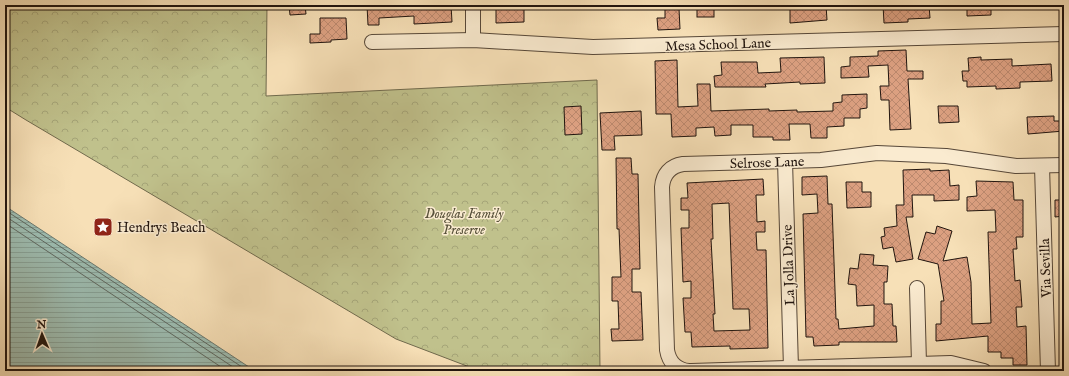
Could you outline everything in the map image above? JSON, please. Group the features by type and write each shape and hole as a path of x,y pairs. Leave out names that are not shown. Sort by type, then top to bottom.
{"street":[{"path":"473,5 473,40"},
{"name":"Mesa School Lane","path":"372,42 473,40 592,47 1064,34"},
{"name":"Selrose Lane","path":"690,371 674,365 670,361 667,350 662,187 664,176 672,167 683,164 853,158 877,153 946,156 1016,166 1064,165"},
{"name":"La Jolla Drive","path":"785,161 791,368"},
{"name":"Via Sevilla","path":"1042,166 1048,371"},
{"path":"917,288 919,364"},
{"path":"690,371 791,368 829,369 919,364 984,371"}],"green space":[{"name":"Douglas Family Preserve","path":"5,5 267,5 266,96 597,80 600,371 480,371 396,339 26,120 5,107"}],"water":[{"path":"5,206 255,371 5,371"}],"building":[{"path":"289,5 305,5 306,14 290,15"},
{"path":"367,5 451,5 452,22 414,24 414,16 379,18 379,25 368,25"},
{"path":"496,5 524,5 524,22 496,23"},
{"path":"697,5 714,5 714,17 697,17"},
{"path":"790,5 826,5 827,20 790,23"},
{"path":"883,5 929,5 930,18 908,19 908,22 884,23"},
{"path":"967,5 991,5 991,15 967,16"},
{"path":"665,9 679,9 680,29 658,30 657,18 665,18"},
{"path":"320,18 346,18 347,39 331,40 331,42 310,43 310,34 320,34"},
{"path":"906,50 907,71 923,71 923,79 908,79 911,129 890,130 889,100 881,100 880,86 889,86 888,65 868,66 869,77 841,78 841,67 850,66 850,57 878,56 878,51"},
{"path":"824,57 825,83 800,84 800,82 765,84 766,87 715,87 714,76 722,75 721,62 757,62 758,73 781,72 780,58"},
{"path":"981,57 981,60 1012,59 1012,66 1051,64 1052,81 1020,82 1020,88 996,89 996,86 967,87 967,81 963,81 962,71 969,71 968,58"},
{"path":"677,60 678,107 698,106 697,84 710,84 711,111 769,109 769,111 797,110 797,112 833,111 833,103 842,102 842,95 867,94 867,108 860,109 860,118 844,118 844,126 827,127 827,138 811,138 810,124 789,124 790,140 773,140 773,137 753,137 753,125 731,125 731,135 715,136 714,127 696,128 696,136 672,137 671,114 656,114 655,61"},
{"path":"581,106 582,134 565,135 564,107"},
{"path":"938,106 958,106 959,122 939,123"},
{"path":"641,111 642,135 614,136 615,150 602,150 600,113"},
{"path":"1054,116 1054,121 1064,121 1064,131 1028,134 1027,117"},
{"path":"616,158 631,158 632,174 638,174 640,269 632,269 632,292 641,292 643,340 612,341 611,329 619,329 618,301 612,301 612,277 621,277 619,229 617,229"},
{"path":"930,169 930,171 949,170 950,186 959,185 959,200 934,201 934,195 912,195 913,217 906,217 913,259 896,262 893,247 883,249 881,237 885,236 884,228 897,226 896,205 904,205 903,170"},
{"path":"827,176 828,204 832,204 836,319 838,319 839,329 874,326 874,305 857,306 856,285 848,284 850,268 858,269 860,254 874,255 873,265 888,266 887,282 884,282 884,304 892,304 893,326 896,326 897,342 839,342 839,345 814,346 813,337 806,337 803,214 818,213 817,194 802,195 802,177"},
{"path":"763,179 764,195 756,195 757,222 765,221 765,232 756,232 757,250 766,250 768,348 730,349 730,346 692,347 691,332 685,332 683,298 691,298 691,281 683,282 681,228 689,228 689,210 681,210 681,198 688,198 687,183","holes":["729,203 733,309 749,309 750,330 714,331 713,314 715,314 711,239 713,239 712,204"]},
{"path":"976,181 1013,182 1014,200 1023,200 1023,237 1016,237 1017,249 1013,249 1015,281 1020,280 1022,307 1016,307 1017,327 1026,326 1027,365 1013,365 1013,358 1001,358 1001,352 988,352 988,336 936,341 936,324 941,324 941,301 944,301 938,264 918,259 926,232 935,234 937,226 952,231 943,261 967,257 971,282 972,324 991,323 988,232 996,232 995,210 967,211 967,197 977,196"},
{"path":"846,182 862,182 862,192 871,192 871,207 847,208"},
{"path":"1055,200 1064,200 1064,216 1055,217"}],"place":[{"name":"Hendrys Beach","path":"103,227"}]}
